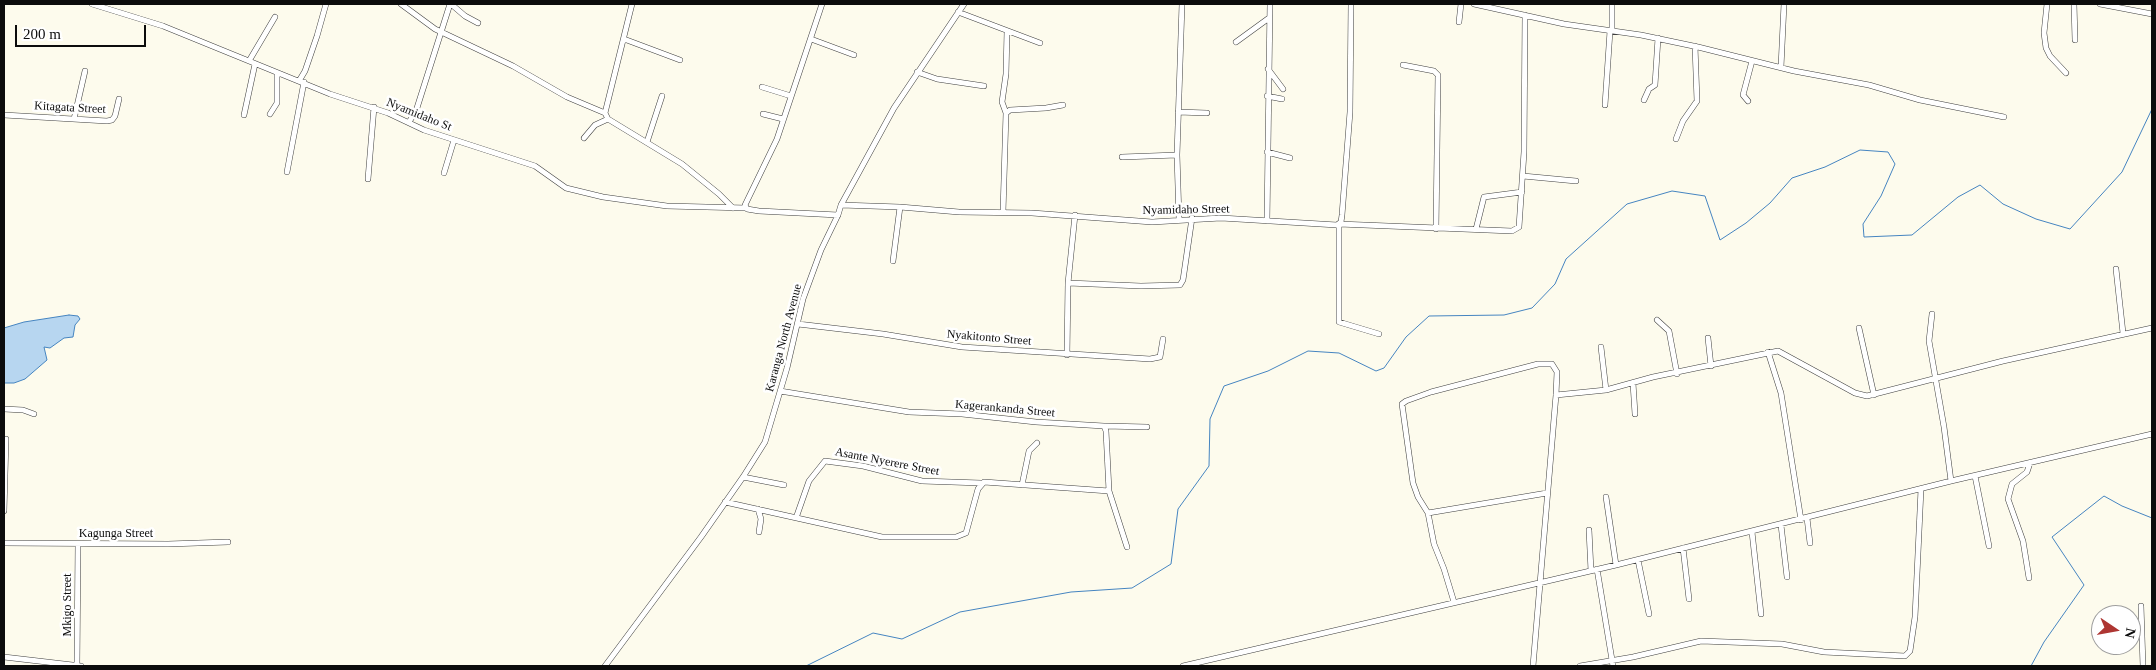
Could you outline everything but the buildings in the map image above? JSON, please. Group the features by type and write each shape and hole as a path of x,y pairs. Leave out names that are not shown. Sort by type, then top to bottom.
{"street":[{"name":"Nyamidaho St","path":"92,4 163,26 338,97 374,107 454,140 535,166 562,186 603,197 667,206 688,205 746,208 768,212 838,215"},
{"path":"287,172 301,82 326,4"},
{"path":"401,4 428,25 474,49 513,66 567,97 605,113 608,119 701,178 733,208"},
{"path":"409,122 416,111 435,46 442,31 450,4 465,16 478,23"},
{"path":"605,113 632,4"},
{"path":"746,208 747,199 773,149 811,39 820,4"},
{"name":"Karanga North Avenue","path":"605,666 743,477 764,442 780,391 810,279 841,205 880,132 917,72 964,4"},
{"path":"1180,219 1177,155 1182,4"},
{"path":"1267,221 1267,96 1270,4"},
{"path":"1351,4 1350,112 1344,199 1339,224 1339,322 1379,334"},
{"path":"1459,22 1461,4"},
{"path":"1474,4 1564,24 1658,38 1781,68 1870,85 1920,100 2004,117"},
{"path":"1605,105 1612,4"},
{"path":"1781,68 1784,4"},
{"path":"2047,4 2044,33 2046,48 2050,56 2066,73"},
{"path":"2074,4 2075,40"},
{"path":"2100,4 2152,14"},
{"path":"958,12 1040,42"},
{"path":"1476,230 1484,197 1522,192 1525,15"},
{"path":"249,61 275,17"},
{"path":"1236,42 1269,18"},
{"path":"1003,212 1006,113 1002,102 1006,74 1007,31"},
{"path":"1644,100 1649,89 1655,85 1658,38"},
{"path":"624,39 680,60"},
{"path":"811,39 854,55"},
{"path":"1676,139 1683,121 1697,101 1695,46"},
{"path":"1748,101 1744,95 1752,61"},
{"path":"244,116 255,64"},
{"path":"1403,65 1434,71 1438,75 1436,229"},
{"path":"1268,68 1283,90"},
{"path":"74,119 85,70"},
{"path":"917,72 937,79 984,86"},
{"path":"270,114 277,103 277,73"},
{"path":"762,87 791,96"},
{"path":"646,142 662,96"},
{"path":"1267,96 1282,99"},
{"name":"Kitagata Street","path":"4,115 95,121 112,120 119,99"},
{"path":"1006,113 1010,110 1063,105"},
{"path":"368,179 374,107"},
{"path":"1178,112 1207,113"},
{"path":"762,114 783,119"},
{"path":"584,138 595,125 608,119"},
{"path":"444,173 454,140"},
{"path":"1267,152 1290,158"},
{"path":"1122,157 1177,155"},
{"path":"1523,176 1576,181"},
{"name":"Nyamidaho Street","path":"841,205 943,211 1074,215 1152,222 1192,218 1512,231 1518,228 1522,192"},
{"path":"893,261 900,207"},
{"path":"1067,355 1068,283 1074,215"},
{"path":"1068,283 1142,286 1180,285 1183,280 1192,218"},
{"path":"2116,269 2123,333"},
{"path":"1932,314 1929,334 1951,481"},
{"path":"1658,320 1670,331 1676,374"},
{"name":"Nyakitonto Street","path":"798,324 883,334 962,347 1067,355 1158,359 1161,355 1163,339"},
{"path":"1859,328 1874,395"},
{"path":"1556,395 1606,390 1653,377 1676,374 1768,352 1781,352 1855,393 1864,396 1874,395 1936,378 2123,333 2152,328"},
{"path":"1708,338 1711,366"},
{"path":"1600,347 1606,390"},
{"path":"1768,352 1781,393 1810,543"},
{"path":"1454,602 1434,544 1428,513 1418,497 1413,483 1403,414 1404,402 1430,392 1543,363 1552,364 1556,369 1556,395 1533,666"},
{"path":"1633,383 1635,414"},
{"name":"Kagerankanda Street","path":"780,391 909,412 962,414 997,419 1105,426 1147,427"},
{"path":"4,409 23,410 34,414"},
{"path":"1105,426 1109,491 1128,547"},
{"path":"1183,666 1285,644 1454,602 1616,566 1951,481 2152,434"},
{"path":"4,511 6,439"},
{"path":"1022,485 1029,451 1037,443"},
{"name":"Asante Nyerere Street","path":"796,518 809,480 825,461 863,466 922,481 987,482 1109,491"},
{"path":"2029,578 2023,541 2008,499 2012,484 2028,472 2030,463"},
{"path":"1975,476 1989,546"},
{"path":"743,477 784,485"},
{"path":"725,502 882,537 960,537 968,529 981,483"},
{"path":"1580,666 1613,664 1684,644 1708,641 1782,644 1824,652 1905,656 1910,651 1915,617 1921,489"},
{"path":"1428,513 1547,493"},
{"path":"1606,497 1616,566"},
{"path":"758,509 761,519 759,532"},
{"path":"1781,525 1787,577"},
{"path":"1589,530 1594,570 1613,664"},
{"path":"1752,532 1761,614"},
{"name":"Kagunga Street","path":"4,543 206,544 228,542"},
{"name":"Mkigo Street","path":"77,666 78,544"},
{"path":"1683,548 1689,599"},
{"path":"1638,560 1649,614"},
{"path":"2141,626 2143,666"},
{"path":"4,657 81,666"}],"water":[{"path":"69,315 78,316 80,319 75,325 73,337 64,338 50,348 44,347 47,360 25,379 14,383 4,383 4,328 24,322"}],"waterway":[{"path":"806,666 873,633 902,639 960,612 1071,592 1132,588 1171,564 1178,509 1209,466 1210,419 1224,386 1268,371 1308,351 1339,353 1376,371 1384,368 1406,337 1429,316 1504,315 1532,308 1555,284 1566,259 1627,204 1672,191 1705,196 1720,240 1746,223 1770,203 1792,178 1825,167 1860,150 1888,152 1895,164 1881,196 1863,224 1864,237 1912,235 1958,197 1980,185 2003,204 2036,219 2070,229 2122,172 2152,109"},
{"path":"2031,666 2044,642 2084,585 2052,537 2104,496 2122,506 2152,518"}]}
